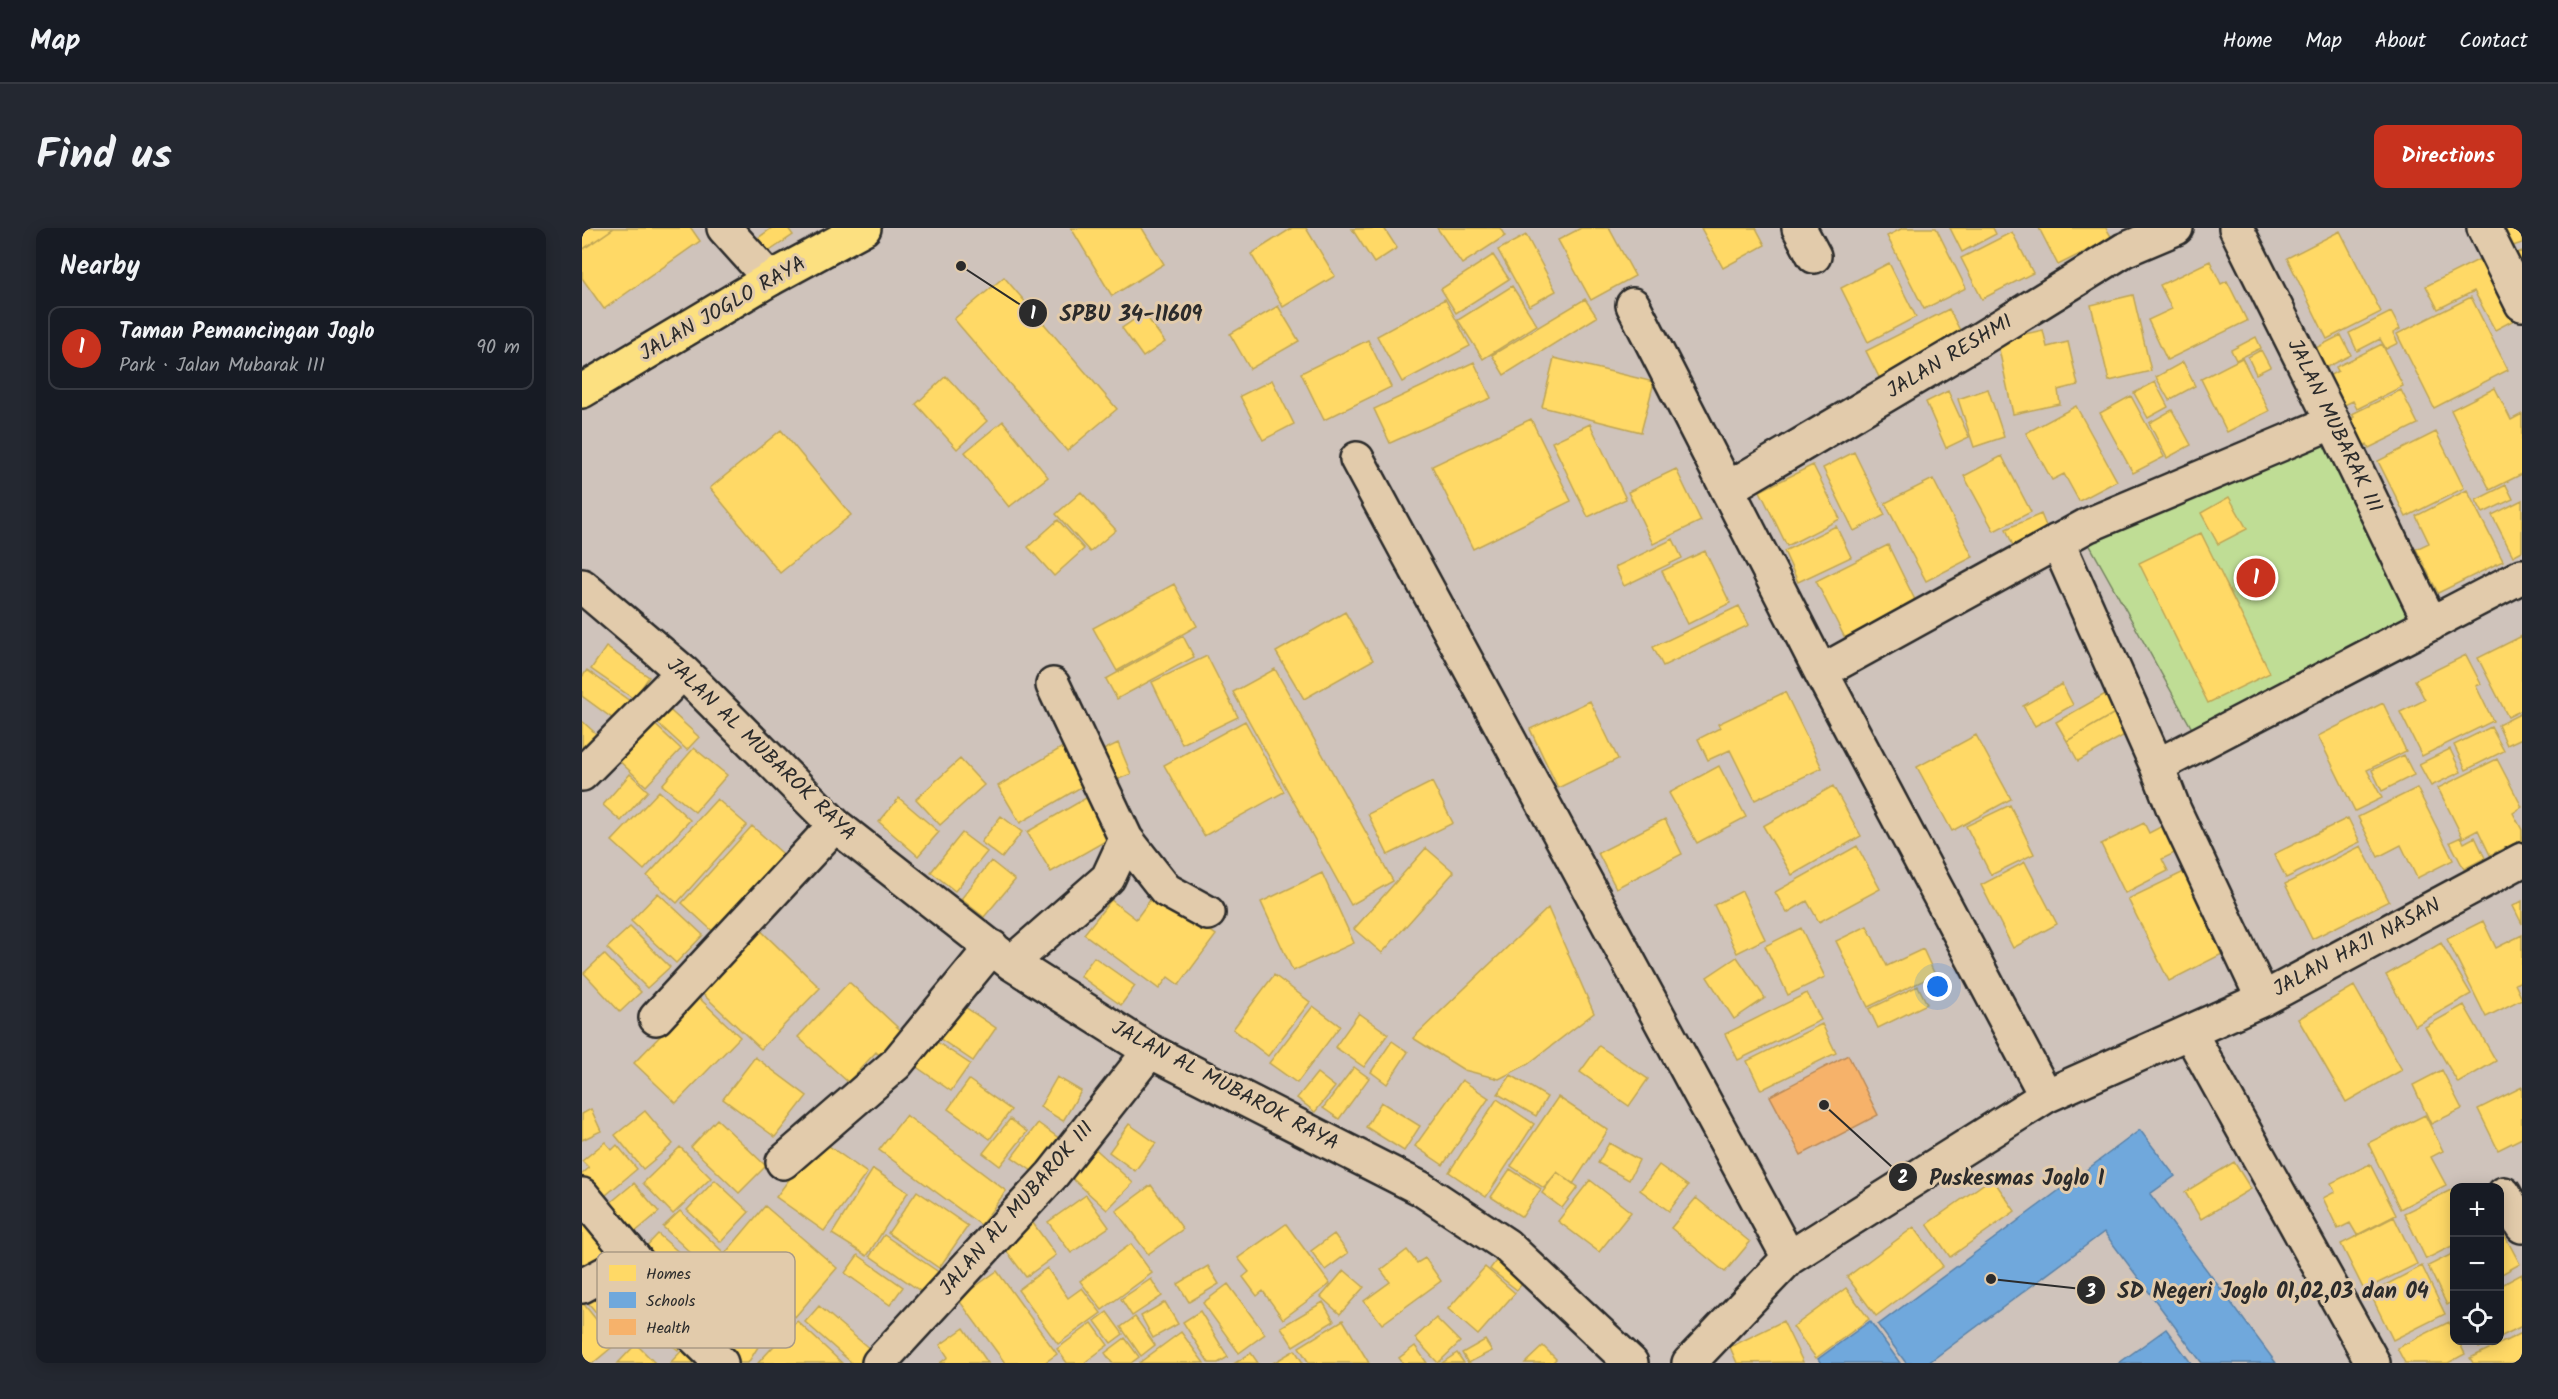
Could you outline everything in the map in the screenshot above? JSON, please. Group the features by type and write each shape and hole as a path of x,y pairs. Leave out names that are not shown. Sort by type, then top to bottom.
{"main road":[{"name":"JALAN JOGLO RAYA","path":"582,391 856,230"}],"street":[{"path":"724,228 770,279"},
{"path":"1799,228 1814,256"},
{"name":"JALAN RESHMI","path":"1727,489 1982,338 2119,239 2176,228"},
{"name":"JALAN MUBARAK III","path":"2236,228 2431,624"},
{"path":"2484,228 2522,304"},
{"path":"1633,305 1821,672 2046,1096"},
{"path":"1821,672 2085,526 2333,422"},
{"path":"1358,459 1788,1258"},
{"path":"2057,540 2157,766 2174,810 2263,999"},
{"path":"2157,766 2522,576"},
{"name":"JALAN AL MUBAROK RAYA","path":"582,586 683,672 835,825 1001,955 1150,1051 1420,1188 1506,1245 1631,1363"},
{"path":"582,774 683,672"},
{"path":"1053,685 1126,839 1166,890 1208,913"},
{"path":"656,1018 835,825"},
{"path":"783,1162 896,1064 1001,955 1108,878 1126,839"},
{"name":"JALAN HAJI NASAN","path":"1689,1363 1788,1258 2046,1096 2263,999 2522,860"},
{"path":"2190,1033 2373,1363"},
{"name":"JALAN AL MUBAROK III","path":"879,1363 1052,1175 1150,1051"},
{"path":"2504,1194 2522,1226"},
{"path":"582,1195 629,1252"},
{"path":"582,1286 597,1278"},
{"path":"706,1348 721,1363"}],"green space":[{"path":"2325,420 2425,624 2205,752 2083,533"}],"building: Homes":[{"path":"582,228 614,228 582,250"},
{"path":"614,228 691,228 700,241 604,309 582,278 582,250"},
{"path":"772,228 788,228 793,235 768,252 758,238"},
{"path":"1071,228 1142,228 1164,264 1112,296"},
{"path":"1292,228 1306,228 1335,276 1283,307 1251,254"},
{"path":"1384,228 1397,248 1374,263 1352,229"},
{"path":"1437,228 1500,228 1505,236 1462,264"},
{"path":"1581,228 1609,228 1635,276 1591,300 1558,240"},
{"path":"1701,228 1756,228 1765,245 1723,268"},
{"path":"1903,228 1936,228 1966,288 1924,309 1887,236"},
{"path":"1950,228 1993,228 1996,234 1962,252"},
{"path":"2039,228 2106,228 2112,238 2058,265"},
{"path":"2505,228 2522,228 2522,243 2510,247"},
{"path":"2340,231 2381,312 2327,339 2287,258"},
{"path":"2012,232 2033,273 1982,299 1961,258"},
{"path":"1526,235 1556,291 1529,306 1498,250"},
{"path":"2522,251 2522,278 2509,256"},
{"path":"1493,255 1509,279 1456,313 1441,289"},
{"path":"2482,258 2514,320 2495,330 2474,291 2438,309 2426,286"},
{"path":"2210,261 2221,284 2227,281 2247,321 2167,360 2148,320 2172,309 2160,285"},
{"path":"1889,263 1916,317 1868,342 1841,288"},
{"path":"1004,277 1117,409 1067,451 954,319"},
{"path":"1512,286 1537,325 1483,359 1458,320"},
{"path":"2133,295 2151,371 2109,381 2091,305"},
{"path":"2471,297 2508,370 2434,408 2397,334"},
{"path":"1445,299 1470,346 1402,382 1377,336"},
{"path":"1585,299 1597,317 1504,375 1492,355"},
{"path":"1278,306 1299,341 1250,369 1230,334"},
{"path":"1949,309 1967,344 1884,387 1866,351"},
{"path":"2391,312 2400,329 2393,333 2398,343 2386,349 2380,339 2357,351 2349,333"},
{"path":"1144,313 1165,342 1143,357 1122,328"},
{"path":"2043,330 2047,347 2068,342 2078,385 2058,390 2060,404 2013,414 1997,340"},
{"path":"2341,335 2351,355 2316,373 2306,353"},
{"path":"2256,337 2261,348 2236,360 2231,350"},
{"path":"1368,340 1391,387 1324,420 1301,373"},
{"path":"2382,344 2403,386 2357,409 2353,401 2338,408 2323,379 2338,371 2336,367"},
{"path":"2261,350 2270,367 2256,374 2248,357"},
{"path":"1554,358 1654,382 1641,432 1542,407"},
{"path":"2242,358 2269,411 2227,432 2201,379"},
{"path":"1474,362 1491,398 1390,443 1374,409"},
{"path":"2183,362 2195,386 2169,400 2156,377"},
{"path":"946,376 987,421 957,449 916,404"},
{"path":"1272,380 1294,424 1263,440 1240,396"},
{"path":"2155,382 2168,407 2148,418 2134,393"},
{"path":"2495,388 2511,420 2522,414 2522,474 2490,490 2451,410"},
{"path":"1988,389 2004,437 1974,447 1958,399"},
{"path":"2401,390 2418,424 2369,448 2367,444 2360,448 2346,421 2354,417 2352,414"},
{"path":"1948,391 1969,437 1946,448 1926,402"},
{"path":"2131,396 2164,457 2133,473 2100,413"},
{"path":"2076,406 2117,481 2079,501 2064,474 2052,480 2026,433"},
{"path":"2172,410 2191,445 2167,458 2149,423"},
{"path":"1531,419 1571,501 1473,549 1432,466"},
{"path":"1003,421 1048,477 1009,507 965,452"},
{"path":"1590,424 1626,499 1588,517 1552,442"},
{"path":"781,430 851,515 780,573 710,488"},
{"path":"2436,432 2464,488 2406,517 2378,461"},
{"path":"1854,452 1885,515 1854,531 1823,468"},
{"path":"2002,456 2031,512 1994,531 1964,476"},
{"path":"1813,465 1840,519 1787,546 1760,491"},
{"path":"1676,469 1701,521 1653,544 1628,492"},
{"path":"1933,479 1973,557 1926,581 1885,503"},
{"path":"2506,485 2513,499 2483,513 2476,500"},
{"path":"2467,490 2503,561 2438,593 2416,549 2429,543 2416,516"},
{"path":"1081,492 1116,530 1090,552 1056,514"},
{"path":"2229,497 2247,529 2218,544 2201,513"},
{"path":"2522,500 2522,551 2513,556 2492,515"},
{"path":"2041,514 2051,538 2016,553 2006,529"},
{"path":"1058,520 1084,549 1054,576 1028,547"},
{"path":"1836,526 1851,557 1798,582 1784,551"},
{"path":"2201,533 2270,673 2208,703 2139,563"},
{"path":"1673,539 1682,558 1624,586 1615,567"},
{"path":"1888,545 1916,602 1845,638 1816,581"},
{"path":"1705,551 1730,603 1688,624 1662,571"},
{"path":"1174,584 1197,626 1117,671 1093,628"},
{"path":"1739,606 1749,625 1663,666 1653,647"},
{"path":"1345,612 1373,660 1304,699 1276,652"},
{"path":"1183,636 1194,657 1117,699 1106,679"},
{"path":"2522,636 2522,710 2508,717 2478,658"},
{"path":"606,647 649,677 634,699 591,669"},
{"path":"2466,655 2481,684 2476,686 2493,721 2422,756 2400,712 2425,700 2415,680"},
{"path":"1207,656 1238,717 1182,744 1152,682"},
{"path":"1275,669 1393,881 1351,905 1233,692"},
{"path":"587,670 631,702 616,721 582,696 582,677"},
{"path":"2062,684 2073,705 2035,726 2023,706"},
{"path":"1785,692 1822,768 1755,800 1730,750 1708,760 1698,739 1720,728 1718,724"},
{"path":"2107,693 2118,711 2067,741 2056,722"},
{"path":"1590,701 1618,759 1558,788 1530,729"},
{"path":"661,702 699,737 687,750 649,715"},
{"path":"2383,703 2406,751 2367,770 2382,798 2355,811 2318,736"},
{"path":"2118,711 2130,732 2078,761 2067,741"},
{"path":"2522,713 2522,738 2507,745 2498,725"},
{"path":"649,719 681,749 646,786 614,756"},
{"path":"582,721 603,740 582,762"},
{"path":"1245,721 1284,792 1204,836 1164,765"},
{"path":"2491,727 2504,751 2466,770 2454,745"},
{"path":"1976,735 2011,799 1952,831 1917,767"},
{"path":"1071,742 1093,780 1020,823 998,786"},
{"path":"1118,743 1131,774 1113,781 1099,752"},
{"path":"694,748 727,775 695,812 662,785"},
{"path":"2450,749 2461,772 2431,786 2419,764"},
{"path":"2404,755 2414,775 2382,791 2372,770"},
{"path":"960,759 984,785 940,825 916,799"},
{"path":"2497,759 2522,807 2513,813 2522,830 2522,840 2490,855 2478,830 2463,838 2438,788"},
{"path":"1719,766 1746,817 1697,843 1669,793"},
{"path":"630,774 648,791 621,821 603,805"},
{"path":"1432,782 1453,823 1388,855 1368,814"},
{"path":"1833,786 1861,836 1792,875 1763,826"},
{"path":"2417,788 2453,860 2417,878 2401,845 2378,857 2358,817"},
{"path":"659,791 690,820 644,870 612,841"},
{"path":"1093,794 1116,835 1051,872 1027,832"},
{"path":"899,798 939,832 918,856 879,822"},
{"path":"717,799 747,825 677,903 647,876"},
{"path":"2010,805 2034,854 1991,875 1966,826"},
{"path":"1001,816 1022,832 1002,858 981,842"},
{"path":"2348,818 2360,842 2286,878 2274,854"},
{"path":"1665,819 1682,854 1616,888 1598,853"},
{"path":"2176,819 2189,846 2162,859 2168,871 2125,893 2101,844 2144,823 2149,833"},
{"path":"752,826 790,860 719,937 682,903"},
{"path":"962,833 987,852 955,891 931,872"},
{"path":"2461,837 2464,843 2475,837 2485,858 2464,869 2450,842"},
{"path":"1857,846 1880,889 1819,922 1807,901 1787,913 1775,892"},
{"path":"2361,846 2389,901 2312,939 2285,884"},
{"path":"1426,848 1454,872 1382,953 1354,929"},
{"path":"991,861 1015,880 984,917 961,899"},
{"path":"2025,862 2057,924 2013,948 1981,885"},
{"path":"2188,870 2228,951 2169,981 2128,899"},
{"path":"1322,873 1354,943 1293,971 1261,902"},
{"path":"1742,891 1765,939 1737,953 1714,905"},
{"path":"1156,892 1216,935 1179,985 1168,977 1159,989 1084,934 1111,900 1136,919"},
{"path":"658,893 703,935 676,963 631,921"},
{"path":"2522,901 2522,924 2513,906"},
{"path":"1548,908 1594,1013 1528,1064 1499,1079 1464,1070 1413,1038"},
{"path":"751,921 820,988 761,1049 691,983"},
{"path":"2483,921 2496,948 2522,935 2522,981 2515,984 2522,999 2486,1017 2447,939"},
{"path":"1867,926 1887,966 1923,949 1935,975 1868,1007 1836,941"},
{"path":"630,927 670,967 647,988 607,948"},
{"path":"1801,928 1825,977 1788,995 1765,946"},
{"path":"2441,943 2471,994 2415,1026 2386,975"},
{"path":"604,954 641,992 620,1012 584,973"},
{"path":"1094,957 1135,986 1121,1005 1080,976"},
{"path":"1737,957 1765,998 1734,1019 1707,977"},
{"path":"1274,975 1310,1002 1268,1056 1233,1029"},
{"path":"849,982 910,1039 887,1062 876,1052 848,1082 798,1037"},
{"path":"1918,986 1927,1004 1878,1028 1869,1009"},
{"path":"2354,986 2402,1070 2346,1102 2298,1019"},
{"path":"1807,993 1821,1020 1738,1060 1725,1034"},
{"path":"698,997 740,1037 676,1103 634,1063"},
{"path":"956,1001 996,1028 973,1061 933,1034"},
{"path":"2464,1005 2496,1061 2458,1083 2425,1027"},
{"path":"1313,1006 1340,1026 1297,1083 1269,1063"},
{"path":"1359,1013 1388,1034 1364,1067 1335,1047"},
{"path":"1822,1024 1836,1053 1761,1090 1747,1061"},
{"path":"928,1036 970,1064 951,1091 911,1063"},
{"path":"1392,1041 1408,1052 1387,1084 1371,1072"},
{"path":"1599,1046 1648,1079 1629,1106 1580,1072"},
{"path":"755,1057 807,1096 775,1137 723,1099"},
{"path":"1354,1067 1369,1078 1339,1119 1323,1108"},
{"path":"2442,1070 2462,1109 2431,1124 2413,1085"},
{"path":"1317,1073 1335,1087 1315,1112 1297,1098"},
{"path":"1511,1075 1547,1097 1536,1116 1498,1094"},
{"path":"1057,1077 1081,1091 1063,1121 1040,1107"},
{"path":"969,1080 1011,1110 990,1139 948,1109"},
{"path":"1462,1080 1489,1098 1443,1165 1415,1146"},
{"path":"2522,1087 2522,1138 2498,1150 2478,1109"},
{"path":"1558,1097 1608,1130 1573,1184 1557,1172 1544,1188 1511,1166"},
{"path":"1497,1099 1534,1124 1486,1197 1449,1172"},
{"path":"1381,1102 1420,1126 1404,1151 1366,1127"},
{"path":"591,1109 601,1131 582,1140 582,1114"},
{"path":"645,1111 673,1144 643,1169 615,1135"},
{"path":"906,1115 1006,1191 981,1225 879,1150"},
{"path":"2425,1115 2443,1151 2431,1157 2446,1185 2400,1209 2368,1143"},
{"path":"717,1119 766,1166 739,1193 691,1147"},
{"path":"1010,1119 1027,1132 1000,1166 983,1153"},
{"path":"1038,1123 1060,1139 1035,1173 1012,1157"},
{"path":"1129,1124 1156,1143 1135,1171 1109,1152"},
{"path":"819,1139 867,1173 824,1231 776,1197"},
{"path":"605,1142 612,1150 617,1145 637,1169 600,1200 582,1179 582,1174 589,1168 582,1161"},
{"path":"1089,1143 1133,1183 1107,1210 1064,1171"},
{"path":"1609,1143 1639,1160 1629,1180 1598,1163"},
{"path":"680,1147 711,1178 673,1214 643,1183"},
{"path":"2234,1162 2251,1189 2201,1219 2185,1192"},
{"path":"2370,1164 2396,1215 2357,1235 2350,1223 2338,1229 2323,1198 2335,1192 2331,1183"},
{"path":"1659,1165 1688,1186 1669,1211 1640,1190"},
{"path":"873,1169 908,1192 867,1256 832,1234"},
{"path":"1510,1169 1541,1189 1522,1217 1491,1197"},
{"path":"1557,1172 1578,1187 1562,1208 1542,1193"},
{"path":"1992,1178 2015,1211 1950,1257 1927,1224"},
{"path":"715,1180 749,1212 721,1242 687,1210"},
{"path":"1590,1180 1631,1212 1599,1252 1558,1221"},
{"path":"634,1183 659,1212 628,1238 604,1208"},
{"path":"1151,1185 1183,1229 1148,1254 1116,1211"},
{"path":"2450,1190 2450,1247 2426,1259 2404,1213"},
{"path":"917,1191 968,1226 939,1268 888,1233"},
{"path":"1086,1195 1109,1227 1071,1253 1048,1222"},
{"path":"1696,1198 1750,1242 1725,1272 1671,1228"},
{"path":"765,1206 837,1268 795,1317 795,1252 726,1252"},
{"path":"582,1211 623,1246 616,1252 597,1252 597,1268 582,1280"},
{"path":"680,1211 723,1252 690,1252 663,1227"},
{"path":"2394,1217 2417,1264 2364,1290 2341,1244"},
{"path":"1030,1219 1056,1255 1026,1277 999,1241"},
{"path":"1286,1224 1330,1284 1283,1319 1263,1291 1257,1296 1243,1277 1249,1272 1238,1258"},
{"path":"1914,1227 1943,1266 1876,1316 1847,1277"},
{"path":"658,1234 678,1252 641,1252"},
{"path":"1334,1234 1348,1253 1325,1270 1311,1251"},
{"path":"2504,1234 2520,1264 2504,1273"},
{"path":"884,1235 940,1273 926,1295 870,1256"},
{"path":"1131,1244 1152,1273 1102,1310 1080,1281"},
{"path":"1407,1250 1417,1263 1425,1258 1441,1281 1382,1324 1364,1301 1390,1282 1381,1270"},
{"path":"1501,1254 1529,1275 1517,1290 1490,1269"},
{"path":"858,1255 903,1287 890,1305 845,1273"},
{"path":"2450,1255 2450,1303 2447,1305 2428,1266"},
{"path":"1208,1266 1219,1284 1189,1302 1178,1284"},
{"path":"2422,1266 2445,1314 2393,1340 2370,1293"},
{"path":"1485,1267 1515,1293 1478,1335 1448,1309"},
{"path":"1047,1268 1068,1298 1082,1288 1101,1313 1058,1344 1018,1290"},
{"path":"1344,1270 1364,1287 1340,1314 1321,1297"},
{"path":"997,1271 1057,1354 1044,1363 1005,1363 958,1299"},
{"path":"2522,1274 2522,1326 2504,1335 2504,1291 2504,1284"},
{"path":"1151,1279 1162,1296 1132,1316 1121,1299"},
{"path":"1228,1284 1265,1334 1239,1353 1203,1303"},
{"path":"1846,1288 1869,1319 1816,1358 1793,1327"},
{"path":"597,1289 597,1313 585,1299"},
{"path":"582,1302 597,1321 597,1348 611,1348 593,1363 582,1363"},
{"path":"1165,1302 1178,1324 1153,1338 1141,1316"},
{"path":"1323,1302 1334,1321 1293,1346 1281,1327"},
{"path":"819,1306 871,1350 860,1363 852,1363 805,1322"},
{"path":"1200,1311 1228,1357 1218,1363 1209,1363 1183,1322"},
{"path":"1107,1312 1123,1334 1111,1343 1095,1321"},
{"path":"1135,1317 1155,1345 1141,1356 1121,1327"},
{"path":"1436,1318 1460,1342 1438,1363 1415,1338"},
{"path":"1343,1320 1369,1363 1309,1363 1299,1347"},
{"path":"797,1321 842,1363 758,1363 772,1348 795,1348 795,1323"},
{"path":"1783,1321 1803,1362 1737,1363 1730,1347"},
{"path":"2449,1322 2450,1345 2460,1345 2465,1354 2448,1363 2405,1363 2397,1348"},
{"path":"1092,1323 1108,1345 1084,1363 1067,1363 1057,1349"},
{"path":"964,1328 988,1363 940,1363 948,1357 940,1345"},
{"path":"1181,1332 1204,1363 1139,1363"},
{"path":"2522,1333 2522,1363 2473,1363 2470,1358 2497,1345 2504,1345 2504,1342"},
{"path":"1125,1338 1139,1357 1131,1363 1112,1363 1105,1353"},
{"path":"1485,1340 1492,1351 1468,1363 1462,1353"},
{"path":"1415,1346 1427,1363 1403,1363 1399,1358"},
{"path":"1543,1346 1556,1359 1552,1363 1525,1363"},
{"path":"632,1348 640,1348 655,1363 618,1363"},
{"path":"684,1348 697,1348 713,1363 670,1363"},
{"path":"729,1348 757,1348 748,1363 727,1363 722,1360"},
{"path":"1295,1350 1303,1363 1273,1363"},
{"path":"1251,1353 1258,1363 1235,1363"},
{"path":"1457,1353 1464,1363 1442,1363"}],"building: Schools":[{"path":"2140,1130 2175,1176 2150,1194 2276,1363 2202,1363 2104,1232 1928,1363 1906,1363 1878,1325"},
{"path":"1870,1321 1900,1363 1821,1363 1818,1359"},
{"path":"2166,1329 2191,1363 2119,1363"}],"building: Health":[{"path":"1848,1055 1878,1115 1801,1155 1770,1096"}],"place":[{"name":"SPBU 34-11609","path":"961,266"},
{"name":"Taman Pemancingan Joglo","path":"2256,578"},
{"name":"Puskesmas Joglo I","path":"1824,1105"},
{"name":"SD Negeri Joglo 01,02,03 dan 04","path":"1991,1279"}]}
